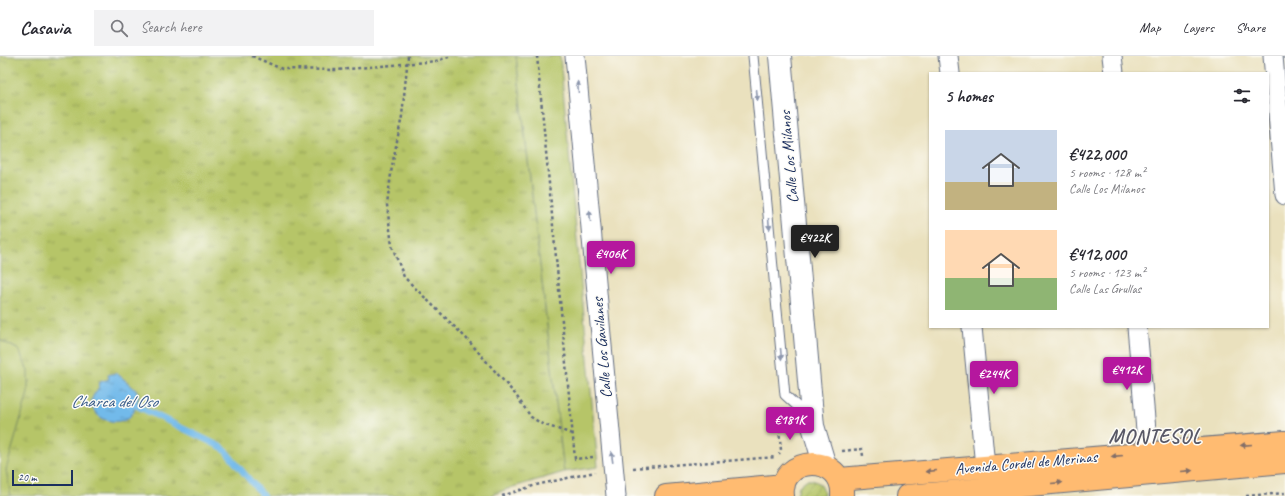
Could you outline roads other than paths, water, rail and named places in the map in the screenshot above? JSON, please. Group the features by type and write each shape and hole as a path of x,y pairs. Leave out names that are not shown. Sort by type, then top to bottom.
{"main road":[{"name":"Avenida Cordel de Merinas","path":"800,466 816,463 835,480 985,466 1285,442"},
{"name":"Avenida Cordel de Merinas","path":"907,496 1285,462"},
{"path":"666,496 784,490 788,477 800,466"}],"street":[{"name":"Calle Los Gavilanes","path":"575,56 616,496"},
{"name":"Calle Los Milanos","path":"780,56 813,423 835,480"},
{"path":"948,56 950,72"},
{"path":"1112,56 1114,72"},
{"path":"1273,56 1285,195"},
{"path":"972,328 985,466"},
{"path":"1137,328 1148,453"},
{"name":"Calle Los Milanos","path":"800,466 813,423"}],"lane":[{"path":"753,56 785,395 813,423"}],"water":[{"name":"Charca del Oso","path":"116,373 138,393 139,396 130,416 124,420 111,421 98,416 92,404 92,398 100,385 100,382 109,379 108,375"}],"waterway":[{"path":"135,405 223,448 263,496"}],"district":[{"name":"MONTESOL","path":"1155,436"}]}
